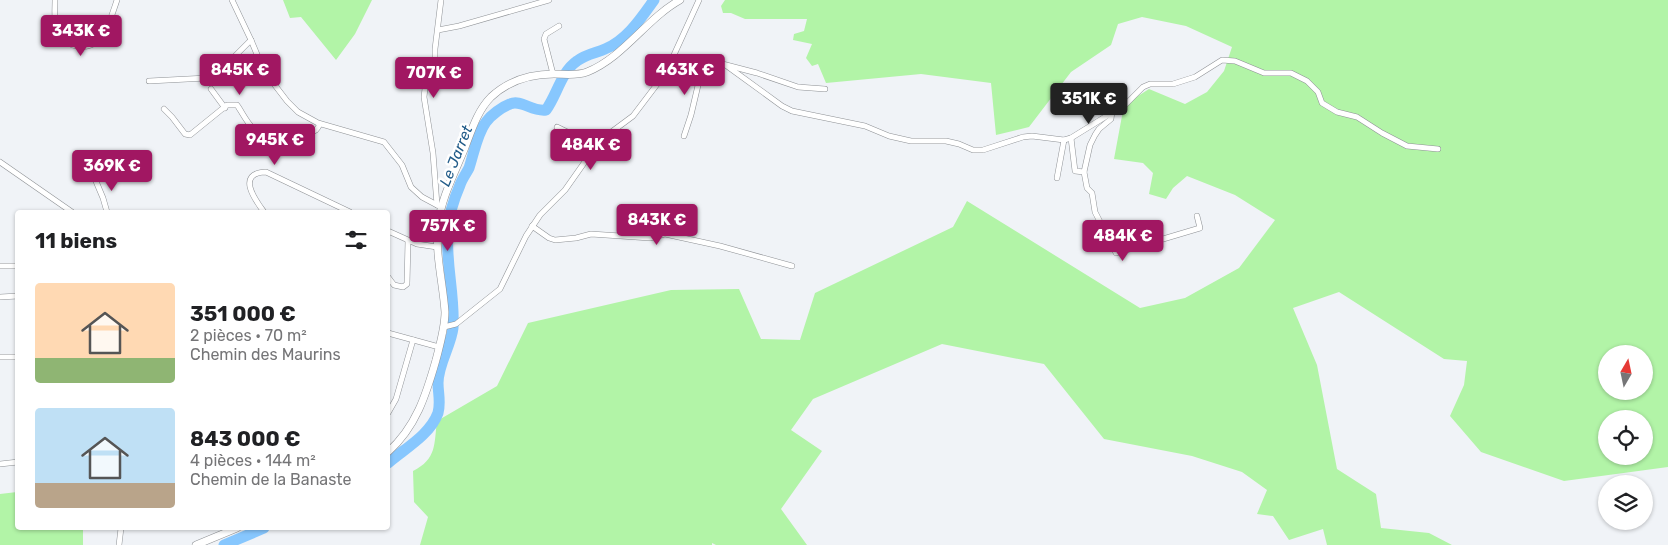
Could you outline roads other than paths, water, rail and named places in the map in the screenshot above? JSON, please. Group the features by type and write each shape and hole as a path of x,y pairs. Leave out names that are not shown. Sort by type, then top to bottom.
{"main road":[{"path":"390,450 402,437 419,412 446,326 437,246 439,206 484,105 501,89 519,80 557,74 574,75 586,72 604,63 669,6 680,0"},
{"path":"196,545 232,530"}],"street":[{"path":"55,0 56,28 61,36 67,43 86,47 102,37 117,0"},
{"path":"232,0 252,40 264,71 287,101 308,118 320,124 384,142 402,165 411,187 422,197 439,206"},
{"path":"439,206 424,97 426,80 433,70 442,0"},
{"path":"438,30 459,26 549,0"},
{"path":"446,326 456,324 500,288 540,214 565,190 596,146 633,116 658,83 673,57 699,0"},
{"path":"557,74 544,39 546,34 559,26"},
{"path":"149,82 207,78 216,75 252,40"},
{"path":"673,57 704,60 757,73 798,87 825,89"},
{"path":"684,136 691,116 704,60"},
{"path":"727,66 782,106 792,111 865,126 889,136 911,141 946,142 959,144 973,150 983,150 1023,137 1032,136 1064,140 1071,138 1126,104 1143,87 1150,84 1173,84 1204,72 1222,60 1235,61 1264,73 1291,73 1298,76 1307,81 1318,92 1322,103 1337,112 1357,117 1382,134 1407,146 1438,149"},
{"path":"211,89 225,108"},
{"path":"164,109 185,134 190,135 228,105 237,105 252,127 262,133 308,133 316,130 320,124"},
{"path":"1112,112 1112,119 1098,130 1090,144 1084,172 1087,188 1092,193 1095,212 1116,253 1200,228 1197,216"},
{"path":"557,127 596,146"},
{"path":"1071,138 1075,171 1084,172"},
{"path":"1057,178 1064,140"},
{"path":"0,162 69,210"},
{"path":"262,210 251,195 249,183 260,172 266,172 346,210"},
{"path":"94,180 106,210"},
{"path":"332,204 337,210"},
{"path":"532,226 554,240 591,234 650,238 665,234 720,246 792,266"},
{"path":"390,232 416,244 437,246"},
{"path":"390,280 394,285 403,287 407,284 408,241"},
{"path":"0,266 15,266"},
{"path":"0,297 15,296"},
{"path":"390,334 439,347"},
{"path":"390,410 396,399 413,340"},
{"path":"0,357 15,356"},
{"path":"0,464 15,462"},
{"path":"119,545 121,530"}],"waterway":[{"name":"Le Jarret","path":"390,461 423,435 438,413 439,376 453,328 453,303 447,241 449,223 456,196 469,168 483,127 488,119 510,104 518,103 546,110 567,71 577,61 605,49 620,40 633,28 654,0"},
{"name":"Le Jarret","path":"224,545 259,530"}]}
